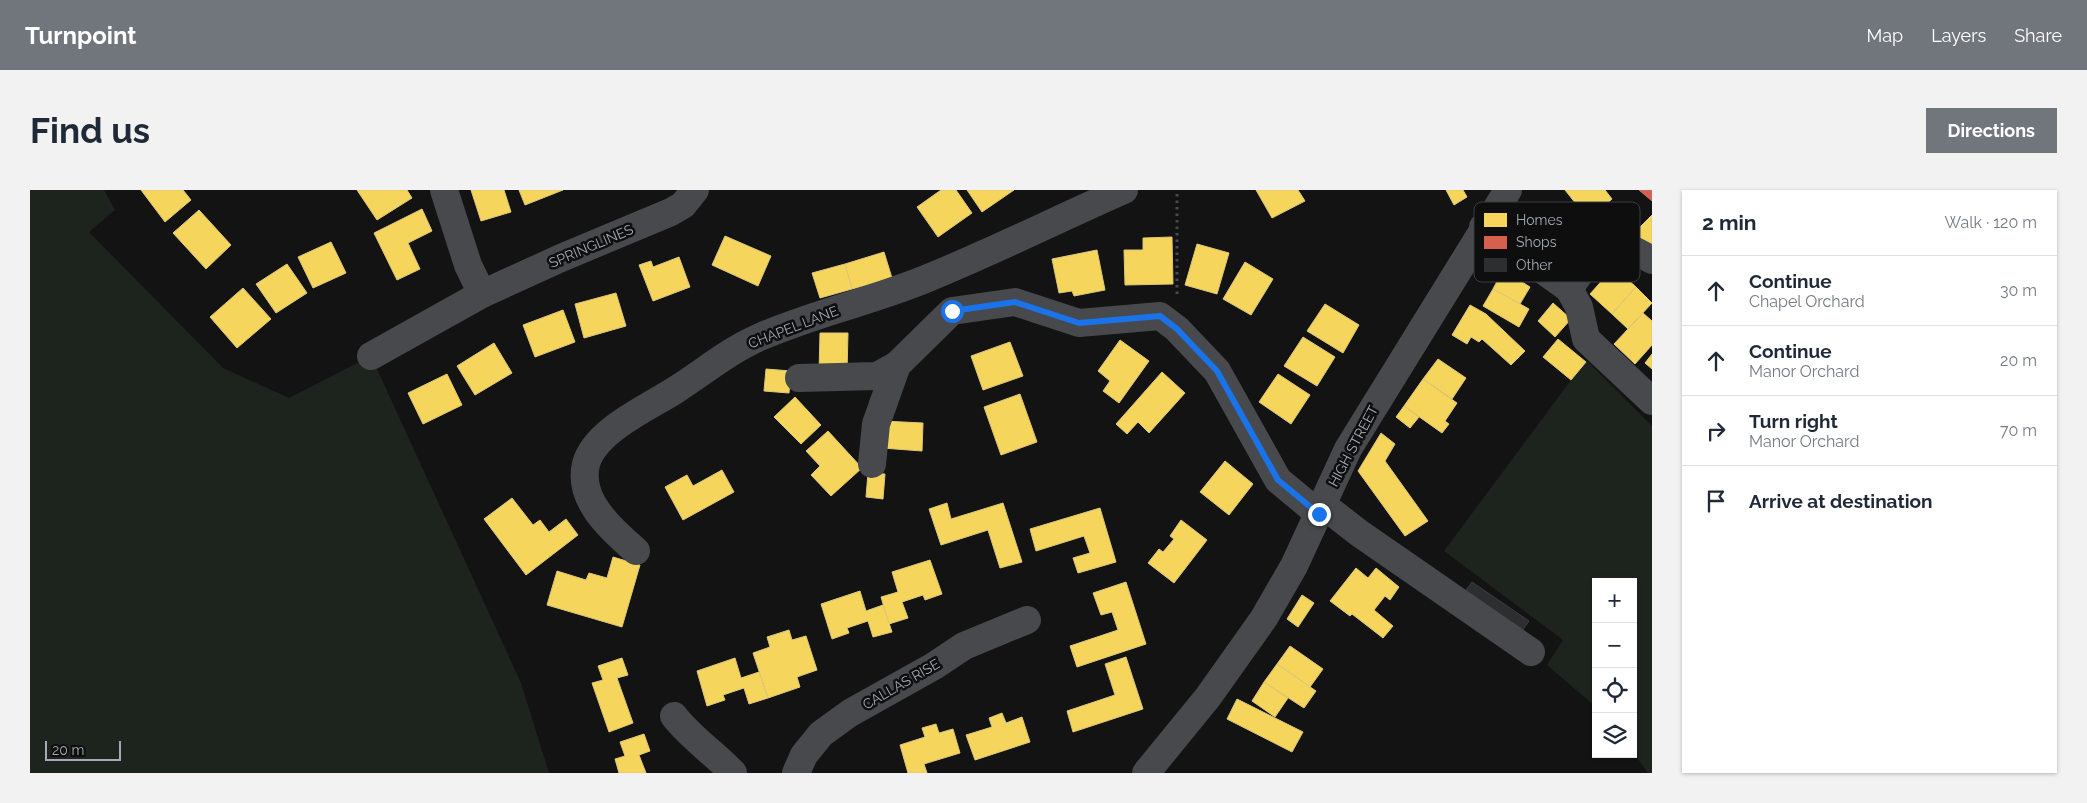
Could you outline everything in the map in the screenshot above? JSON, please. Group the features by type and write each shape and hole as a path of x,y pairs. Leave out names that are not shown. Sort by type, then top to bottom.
{"street":[{"path":"444,190 468,265 482,294"},
{"name":"CHAPEL LANE","path":"636,551 602,518 586,487 584,474 592,451 629,418 678,389 734,350 760,337 916,283 1124,190"},
{"name":"HIGH STREET","path":"1500,202 1508,190"},
{"name":"SPRINGLINES","path":"371,356 482,294 683,206 694,191"},
{"name":"HIGH STREET","path":"1146,773 1208,697 1264,618 1294,566 1348,448 1474,242"},
{"path":"1640,254 1652,260"},
{"path":"1561,282 1569,288 1579,307 1586,339 1652,401"},
{"path":"1569,288 1574,282"},
{"path":"799,378 877,376 897,365 952,311 1015,302 1079,323 1160,316 1177,329 1217,371 1278,480 1530,652"},
{"path":"872,464 876,424 897,365"},
{"name":"CALLAS RISE","path":"796,773 804,755 822,734 850,713 934,666 964,646 1027,620"},
{"path":"674,716 683,728 715,754 733,773"}],"path":[{"path":"1177,190 1177,329"}],"shaded area":[{"path":"30,190 104,190 115,210 89,232 223,368 289,398 371,356 521,683 549,773 30,773"},
{"path":"1586,360 1652,426 1652,773 1648,773 1637,758 1637,578 1592,578 1592,704 1547,665 1563,640 1444,551"}],"building: Homes":[{"path":"141,190 183,190 191,200 165,222"},
{"path":"357,190 407,190 412,198 377,220"},
{"path":"471,190 504,190 511,212 481,221"},
{"path":"519,190 563,190 525,205"},
{"path":"941,190 956,190 972,213 938,237 917,207"},
{"path":"967,190 1014,190 982,212"},
{"path":"1256,190 1298,190 1305,201 1272,218"},
{"path":"1446,190 1463,190 1467,197 1454,205"},
{"path":"1565,190 1605,190 1612,199 1609,202 1574,202"},
{"path":"422,209 432,231 408,243 420,269 397,280 374,233"},
{"path":"199,210 231,245 206,269 173,233"},
{"path":"1652,215 1652,244 1649,248 1640,239 1640,227"},
{"path":"725,236 771,256 758,286 712,265"},
{"path":"1172,237 1173,284 1125,285 1124,250 1143,250 1143,238"},
{"path":"331,242 346,273 313,288 298,257"},
{"path":"1197,244 1229,253 1217,294 1185,285"},
{"path":"1097,250 1105,290 1074,296 1072,291 1059,293 1052,259"},
{"path":"884,252 892,278 852,289 845,264"},
{"path":"679,257 690,287 653,301 639,265 651,261 653,267"},
{"path":"1245,262 1273,279 1251,315 1223,299"},
{"path":"287,264 307,293 276,313 256,284"},
{"path":"845,264 852,289 820,298 812,273"},
{"path":"1497,282 1522,282 1530,287 1520,304 1493,289"},
{"path":"1601,282 1630,282 1636,287 1612,314 1590,294"},
{"path":"1636,287 1652,303 1628,329 1612,314"},
{"path":"243,288 271,319 237,348 210,317"},
{"path":"1493,289 1529,309 1519,327 1483,306"},
{"path":"616,293 626,326 584,338 575,304"},
{"path":"1553,303 1571,319 1555,337 1538,321"},
{"path":"1325,304 1359,325 1343,353 1307,331"},
{"path":"1470,305 1486,314 1525,351 1511,365 1482,339 1479,342 1471,337 1467,344 1452,335"},
{"path":"563,310 575,342 535,357 523,325"},
{"path":"1643,313 1652,321 1652,345 1635,364 1614,344"},
{"path":"820,333 848,333 847,373 819,372"},
{"path":"1303,337 1335,357 1317,386 1284,366"},
{"path":"1558,339 1586,362 1571,380 1543,357"},
{"path":"1120,340 1149,361 1119,403 1103,391 1110,381 1098,371"},
{"path":"1010,342 1023,376 983,390 971,356"},
{"path":"494,343 512,373 475,395 457,366"},
{"path":"1652,354 1652,369 1645,363"},
{"path":"1438,359 1466,378 1452,399 1423,379"},
{"path":"766,369 791,371 789,393 764,391"},
{"path":"1162,372 1185,393 1149,433 1138,422 1127,434 1116,424"},
{"path":"447,374 462,405 423,424 408,393"},
{"path":"1278,374 1310,395 1291,424 1259,402"},
{"path":"1423,379 1457,403 1445,421 1449,424 1442,433 1404,406"},
{"path":"1020,394 1037,442 1001,455 984,407"},
{"path":"795,397 821,425 801,444 774,417"},
{"path":"1404,406 1419,417 1410,428 1396,417"},
{"path":"883,421 923,423 922,451 882,448"},
{"path":"828,431 862,468 831,496 811,475 820,466 806,451"},
{"path":"1381,433 1395,444 1385,461 1428,521 1405,536 1358,471"},
{"path":"1225,461 1253,484 1229,515 1200,492"},
{"path":"722,470 734,492 683,520 665,487 687,475 693,486"},
{"path":"868,473 885,474 883,499 866,497"},
{"path":"512,498 533,525 540,520 549,532 566,519 578,535 526,575 484,519"},
{"path":"947,503 951,519 1003,503 1022,562 1000,568 988,530 941,545 929,509"},
{"path":"1100,508 1116,562 1078,573 1073,558 1090,553 1084,536 1036,551 1030,529"},
{"path":"1181,520 1207,540 1174,583 1148,563 1159,549 1163,552 1174,539 1170,536"},
{"path":"613,557 640,565 622,627 547,605 557,571 586,580 589,573 607,578"},
{"path":"930,560 942,594 925,600 923,595 902,602 908,618 889,624 881,597 898,592 892,572"},
{"path":"1356,568 1368,578 1376,568 1399,587 1390,600 1385,596 1374,610 1393,626 1383,638 1352,614 1350,616 1330,601"},
{"path":"1126,582 1146,644 1077,667 1070,646 1118,630 1112,612 1101,615 1093,593"},
{"path":"860,591 866,611 883,605 892,632 873,637 868,621 847,628 849,633 832,639 821,604"},
{"path":"1302,595 1314,603 1298,627 1287,619"},
{"path":"789,630 792,640 806,636 817,670 797,677 800,687 768,698 753,653 770,647 767,637"},
{"path":"1290,646 1323,669 1310,687 1277,664"},
{"path":"1126,657 1143,709 1073,732 1067,711 1115,695 1105,664"},
{"path":"622,658 628,675 617,678 633,723 609,732 592,683 603,680 598,666"},
{"path":"735,658 741,678 759,672 768,698 749,704 744,688 723,695 725,700 707,706 697,671"},
{"path":"1277,664 1316,691 1304,708 1264,682"},
{"path":"1264,682 1288,698 1275,717 1252,701"},
{"path":"1237,699 1303,732 1292,752 1227,719"},
{"path":"1002,713 1006,723 1022,717 1030,742 975,760 966,735 992,727 989,718"},
{"path":"936,724 939,733 953,729 960,753 924,764 927,773 908,773 900,745 925,737 922,728"},
{"path":"644,734 650,751 639,755 646,773 619,773 615,759 625,756 620,742"}],"building: Shops":[{"path":"1639,190 1652,190 1652,201"}],"building: Other":[{"path":"1472,582 1529,621 1517,638 1460,599"}],"route":[{"path":"952,311 1015,302 1079,323 1160,316 1177,329 1217,371 1278,480 1319,514"}]}
